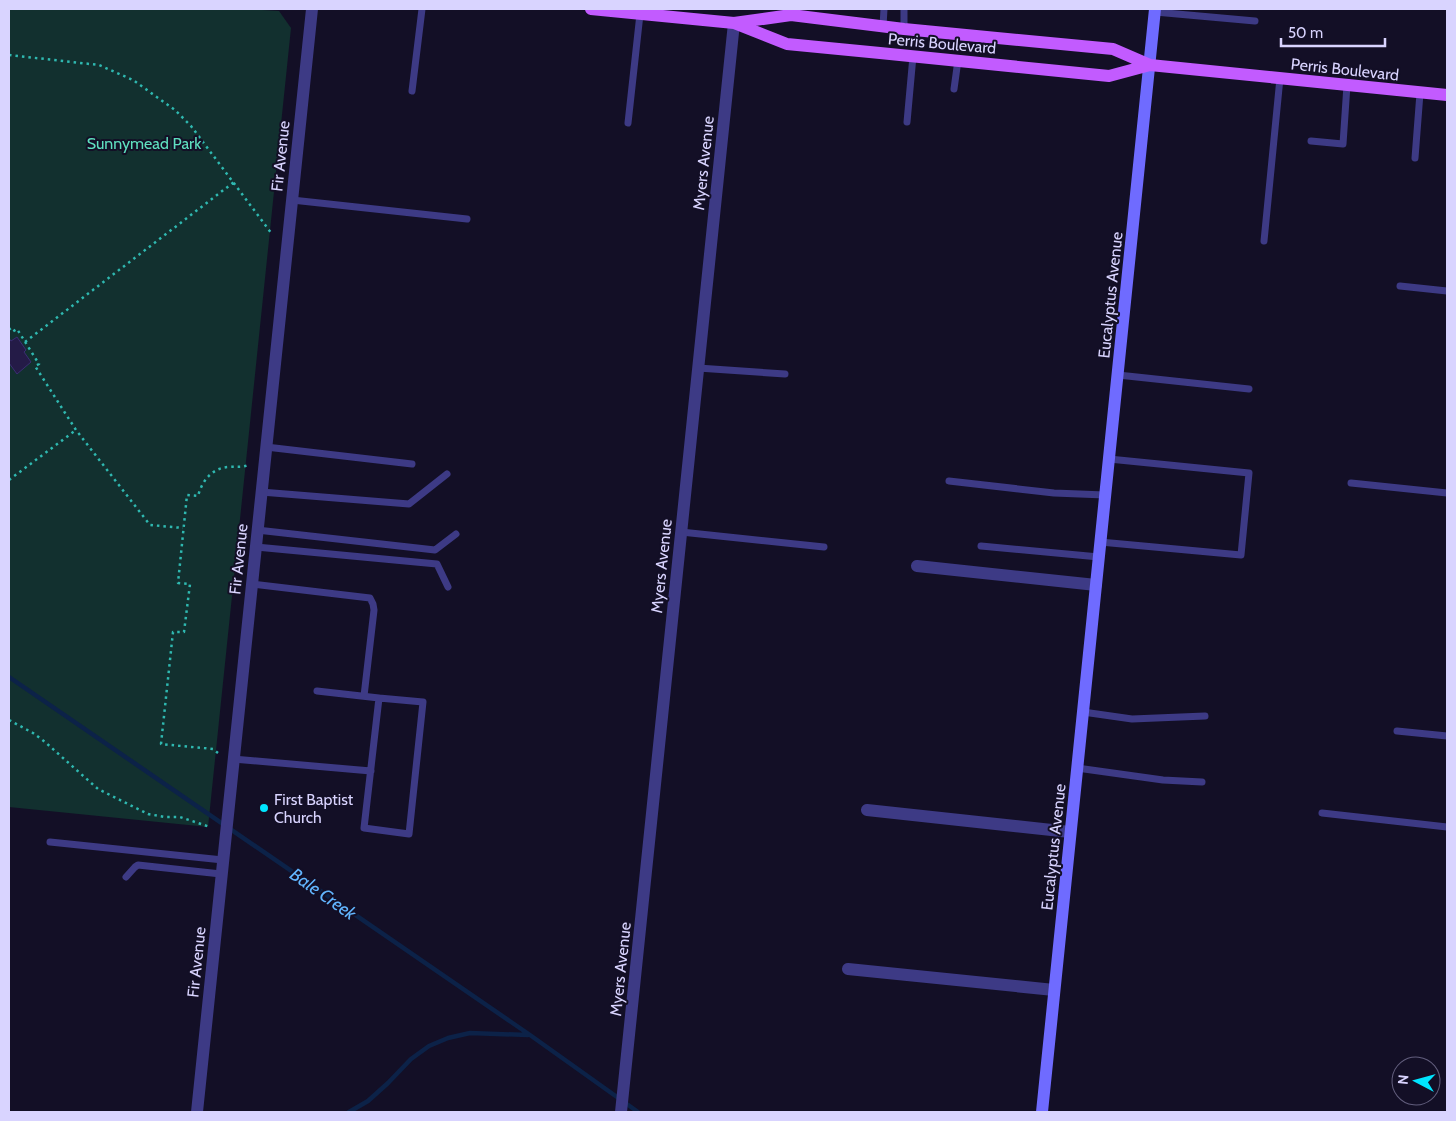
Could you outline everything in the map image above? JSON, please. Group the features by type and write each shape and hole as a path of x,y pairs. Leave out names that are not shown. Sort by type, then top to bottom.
{"main road":[{"name":"Perris Boulevard","path":"591,9 734,23 791,15 904,29 1113,49 1150,65 1447,95"},
{"name":"Perris Boulevard","path":"734,23 787,44 1110,76 1150,65"}],"street":[{"name":"Fir Avenue","path":"197,1112 312,9"},
{"name":"Eucalyptus Avenue","path":"1042,1112 1155,10"},
{"name":"Myers Avenue","path":"621,1112 734,23"},
{"path":"917,566 1096,585"},
{"path":"866,810 1070,832"},
{"path":"848,968 1054,990"}],"lane":[{"path":"412,91 422,9"},
{"path":"883,26 884,9"},
{"path":"904,9 904,29"},
{"path":"1155,10 1255,21"},
{"path":"628,123 640,14"},
{"path":"906,122 912,56"},
{"path":"954,89 958,60"},
{"path":"1264,241 1280,78"},
{"path":"1311,141 1343,144 1347,85"},
{"path":"1415,158 1420,93"},
{"path":"292,200 468,220"},
{"path":"1400,286 1447,291"},
{"path":"698,368 785,374"},
{"path":"1118,375 1249,389"},
{"path":"266,447 412,464"},
{"path":"1100,542 1241,555 1250,472 1109,459"},
{"path":"262,492 409,504 447,474"},
{"path":"948,481 1054,493 1105,495"},
{"path":"1351,483 1447,493"},
{"path":"258,530 435,550 456,534"},
{"path":"681,532 824,547"},
{"path":"981,546 1099,557"},
{"path":"256,547 437,564 448,587"},
{"path":"252,584 370,598 374,610 364,696"},
{"path":"318,691 423,702 408,834 364,828 379,698"},
{"path":"1082,712 1132,719 1205,716"},
{"path":"1397,731 1447,736"},
{"path":"233,759 371,771"},
{"path":"1077,768 1163,780 1202,782"},
{"path":"1322,813 1447,826"},
{"path":"50,842 223,860"},
{"path":"126,876 138,865 221,874"}],"path":[{"path":"9,55 99,65 133,80 175,110 191,126 272,234"},
{"path":"23,341 234,182"},
{"path":"9,328 12,332 17,329 39,364 35,366 76,430 150,525 183,528"},
{"path":"9,480 76,430"},
{"path":"218,752 213,749 161,744 173,632 184,632 190,584 178,582 183,528 187,494 198,496 205,479 217,470 226,467 248,466"},
{"path":"9,720 33,732 98,789 148,814 180,817 210,827"}],"green space":[{"name":"Sunnymead Park","path":"9,9 248,9 279,11 291,28 208,827 9,807"}],"building":[{"path":"17,337 26,350 24,352 31,362 17,374 9,363 9,338 11,341"}],"waterway":[{"name":"Bale Creek","path":"9,677 530,1035 638,1112"},
{"path":"349,1112 368,1101 411,1059 429,1046 448,1038 470,1033 528,1035"}],"place":[{"name":"First Baptist Church","path":"264,808"}]}
